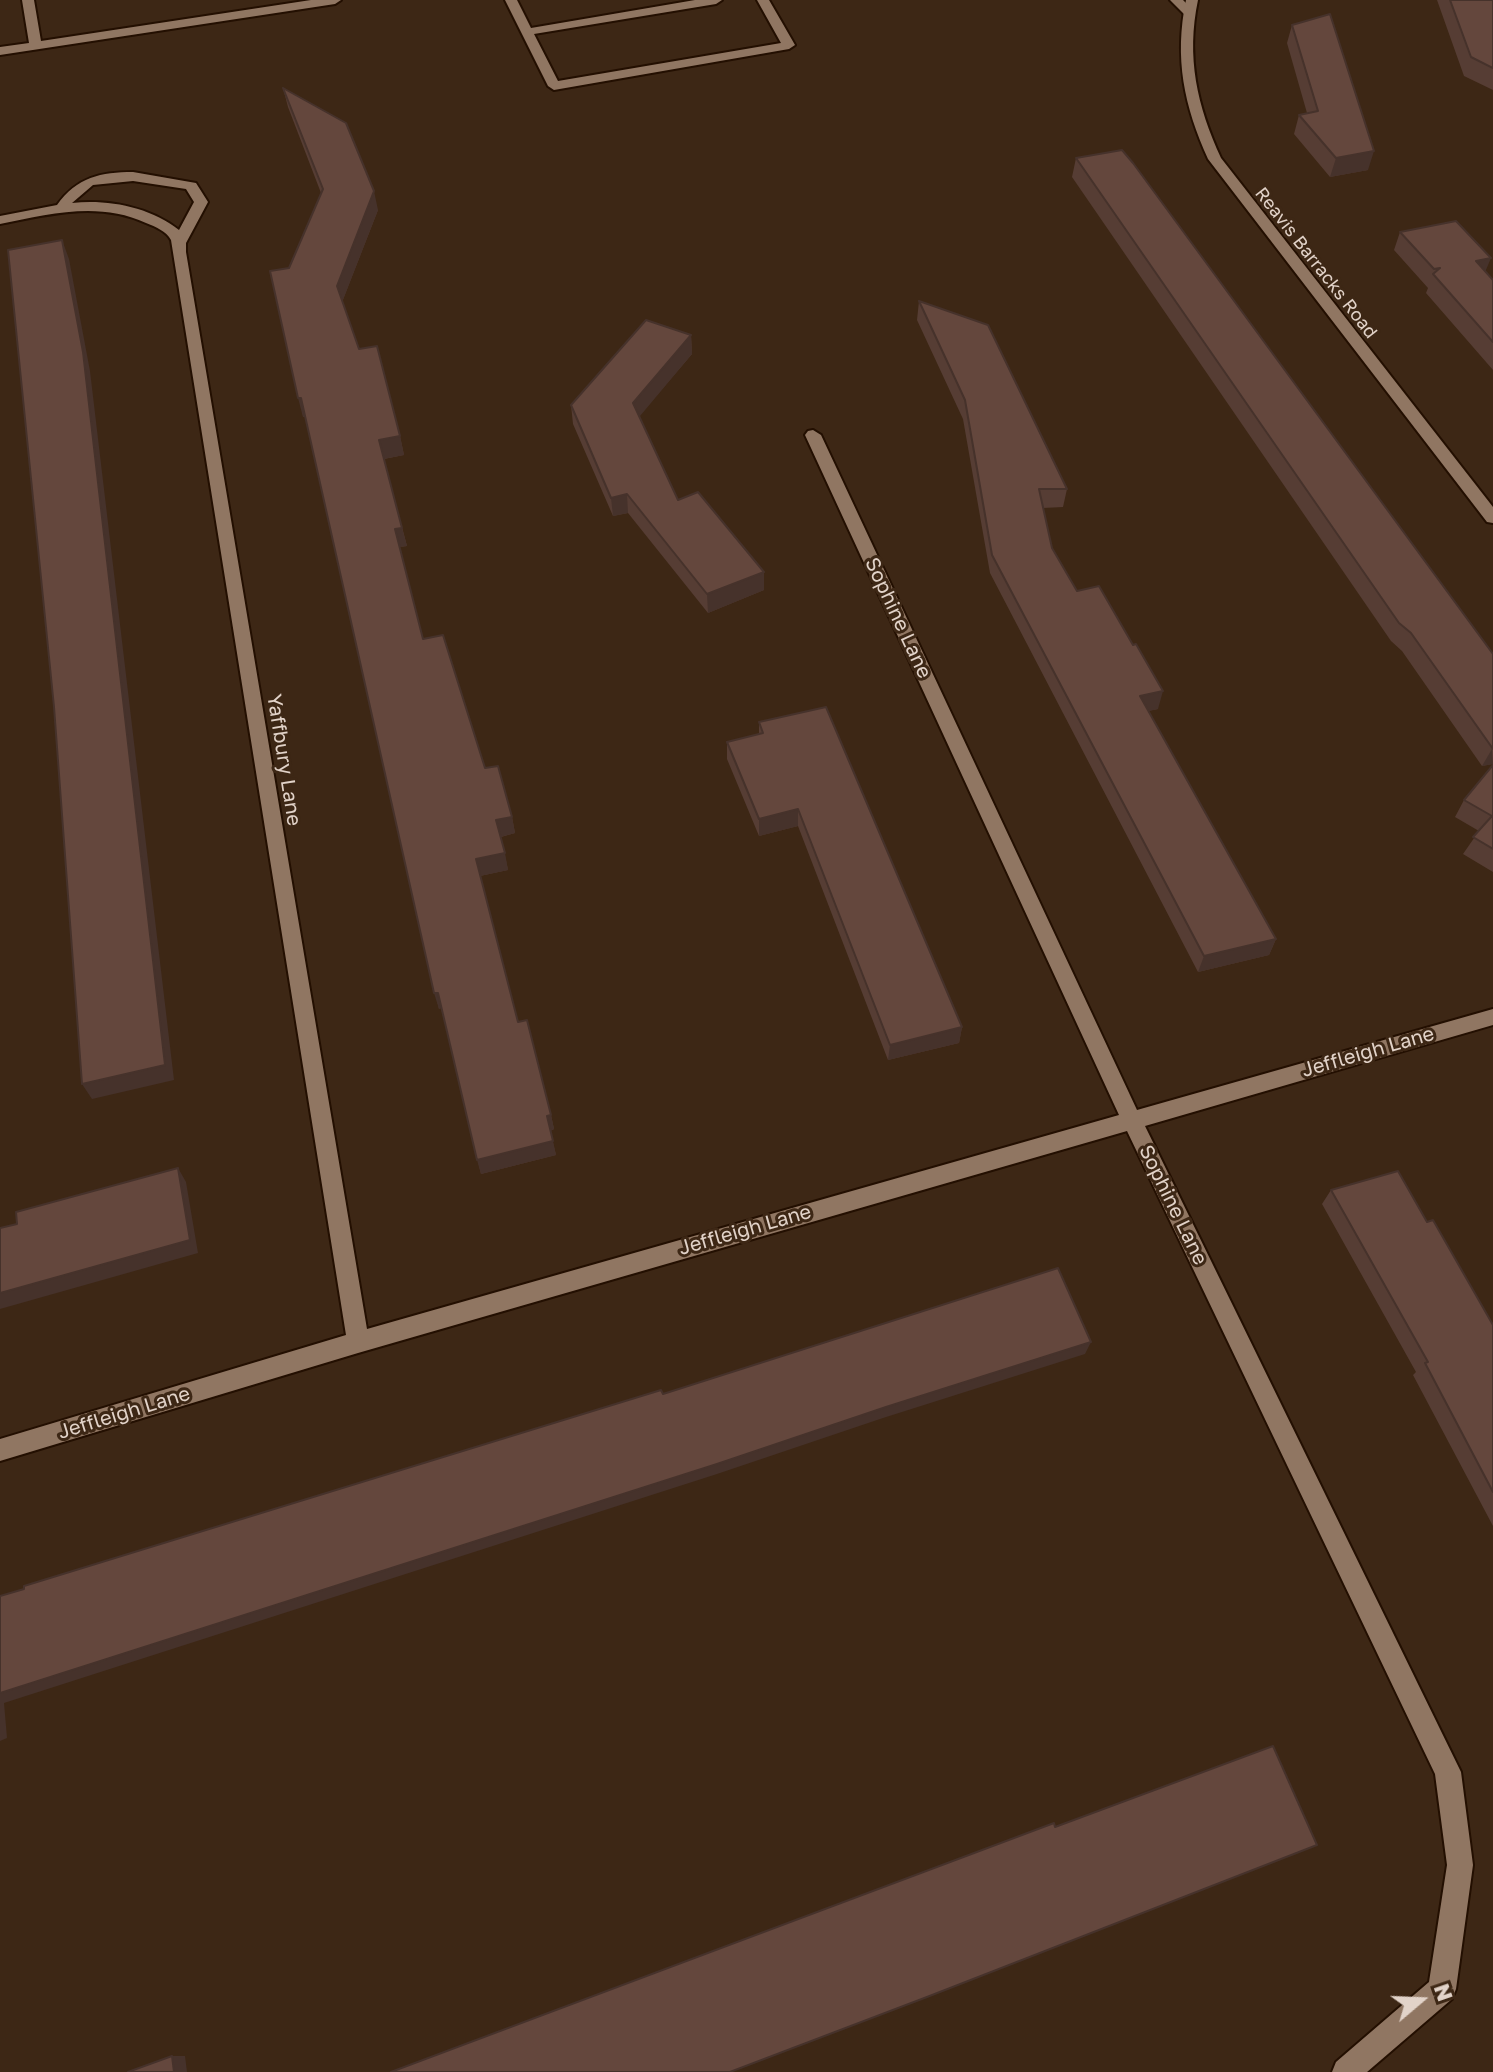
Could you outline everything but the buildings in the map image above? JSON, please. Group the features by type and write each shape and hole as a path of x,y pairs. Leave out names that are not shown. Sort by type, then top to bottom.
{"street":[{"path":"28,0 36,45"},
{"path":"0,51 335,0"},
{"path":"511,0 554,86 789,45 763,0"},
{"path":"527,32 716,0"},
{"path":"1176,0 1190,6"},
{"name":"Reavis Barracks Road","path":"1190,6 1185,35 1186,79 1201,129 1215,159 1493,518"},
{"path":"62,208 81,185 121,176 164,177 191,186 201,202 180,241"},
{"path":"0,220 76,205 135,210 176,232 180,241"},
{"name":"Yaffbury Lane","path":"180,241 179,252 358,1342"},
{"name":"Sophine Lane","path":"813,435 1131,1118 1448,1772 1460,1865 1442,1989 1346,2072"},
{"name":"Jeffleigh Lane","path":"0,1450 358,1342 1131,1118 1493,1017"}]}
